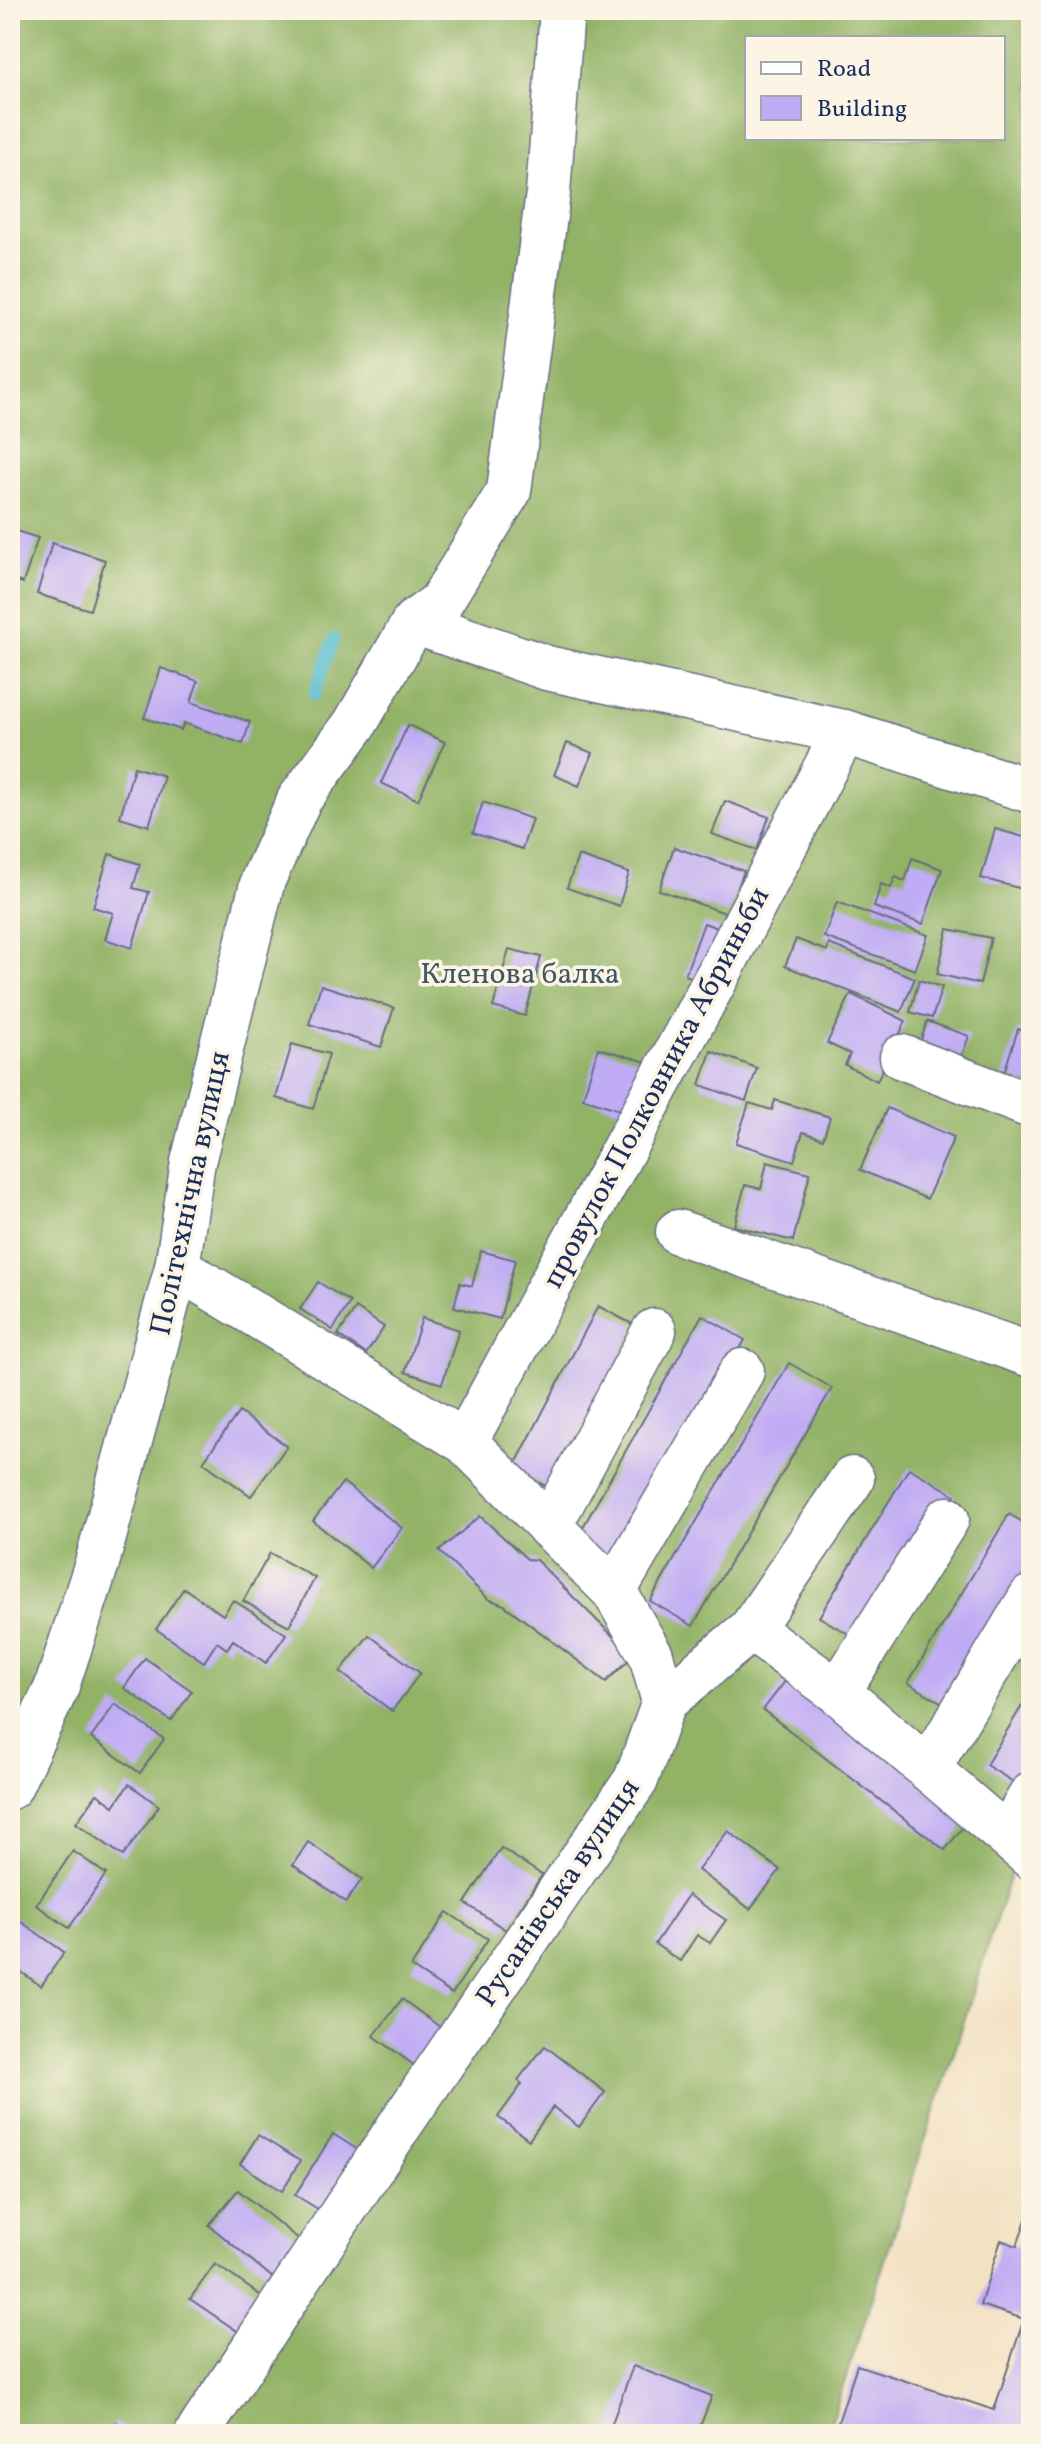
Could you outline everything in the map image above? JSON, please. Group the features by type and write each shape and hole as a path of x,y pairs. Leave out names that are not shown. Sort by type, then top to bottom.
{"street":[{"name":"Політехнічна вулиця","path":"10,1787 56,1689 97,1563 177,1267 193,1162 263,880 299,800 355,724 414,622 440,603 509,491 548,193 562,10"},
{"path":"414,622 547,668 844,732 1031,791"},
{"name":"провулок Полковника Абриньби","path":"465,1442 718,975 844,732"},
{"path":"902,1057 1031,1106"},
{"path":"678,1232 1031,1355"},
{"path":"177,1267 465,1442 614,1591 651,1655 664,1702 751,1629 852,1479"},
{"path":"549,1527 654,1331"},
{"path":"614,1591 742,1371"},
{"path":"838,1692 947,1519"},
{"path":"928,1769 1031,1597"},
{"path":"751,1629 838,1692 1019,1847 1031,1795"},
{"name":"Русанівська вулиця","path":"197,2434 400,2125 636,1780 664,1702"}],"green space":[{"name":"Кленова балка","path":"10,10 1031,10 1031,1809 951,2062 827,2434 10,2434"}],"building":[{"path":"10,529 38,538 23,583 10,579"},
{"path":"52,543 105,560 90,610 37,594"},
{"path":"161,668 198,681 191,702 250,722 243,744 184,723 181,730 144,718"},
{"path":"408,725 445,742 418,800 381,783"},
{"path":"567,743 593,753 579,786 554,775"},
{"path":"134,767 164,776 149,826 120,817"},
{"path":"725,801 769,817 757,850 712,834"},
{"path":"483,802 532,819 522,849 473,833"},
{"path":"995,829 1031,839 1030,891 981,878"},
{"path":"674,847 744,871 728,914 659,890"},
{"path":"109,854 140,864 133,888 149,892 132,948 105,939 113,913 93,907"},
{"path":"578,856 629,873 619,906 567,888"},
{"path":"912,858 942,869 923,924 874,907 881,884 891,888 895,877 905,881"},
{"path":"837,902 928,935 915,970 824,937"},
{"path":"704,923 731,933 712,985 685,975"},
{"path":"948,929 991,938 980,984 937,974"},
{"path":"796,939 827,951 829,944 915,978 901,1012 785,966"},
{"path":"509,949 541,957 525,1016 493,1007"},
{"path":"919,980 942,987 932,1018 910,1012"},
{"path":"321,985 394,1008 381,1047 309,1024"},
{"path":"851,994 906,1021 877,1081 845,1065 850,1054 827,1043"},
{"path":"927,1021 969,1036 961,1058 920,1043"},
{"path":"1018,1029 1031,1033 1031,1086 1003,1076"},
{"path":"292,1044 329,1054 313,1109 276,1098"},
{"path":"598,1048 647,1062 632,1114 583,1098"},
{"path":"711,1051 757,1068 746,1101 700,1085"},
{"path":"775,1100 830,1117 823,1139 803,1132 794,1161 736,1143 749,1103 772,1110"},
{"path":"887,1108 954,1137 927,1199 860,1170"},
{"path":"767,1162 810,1173 793,1241 734,1226 745,1185 761,1189"},
{"path":"481,1251 515,1260 500,1319 454,1307 460,1283 472,1286"},
{"path":"318,1282 350,1302 333,1330 300,1309"},
{"path":"598,1306 636,1326 551,1489 513,1469"},
{"path":"356,1308 384,1327 366,1354 338,1335"},
{"path":"702,1315 745,1340 617,1566 574,1543"},
{"path":"422,1318 459,1330 442,1384 405,1372"},
{"path":"789,1363 832,1388 693,1626 650,1601"},
{"path":"239,1412 287,1446 251,1496 203,1462"},
{"path":"909,1468 955,1495 866,1644 819,1617"},
{"path":"343,1482 402,1528 371,1568 313,1521"},
{"path":"1009,1514 1031,1527 1031,1573 951,1708 908,1683"},
{"path":"480,1516 527,1559 536,1560 633,1656 606,1682 504,1605 488,1599 439,1551"},
{"path":"270,1553 315,1578 289,1626 243,1601"},
{"path":"184,1588 223,1615 233,1600 286,1634 266,1663 233,1640 227,1649 217,1642 204,1662 156,1629"},
{"path":"369,1635 420,1673 392,1711 340,1672"},
{"path":"145,1658 192,1691 171,1721 124,1688"},
{"path":"790,1675 972,1815 945,1850 763,1710"},
{"path":"1031,1691 1031,1787 1028,1791 986,1765"},
{"path":"115,1704 164,1739 140,1773 91,1738"},
{"path":"129,1784 159,1806 123,1856 76,1823 97,1794 114,1806"},
{"path":"728,1831 780,1870 750,1909 698,1870"},
{"path":"308,1842 362,1879 346,1902 293,1865"},
{"path":"501,1848 542,1875 506,1930 465,1903"},
{"path":"73,1851 106,1874 69,1928 36,1905"},
{"path":"688,1895 726,1920 710,1943 697,1935 680,1961 655,1944"},
{"path":"447,1912 488,1939 452,1994 411,1967"},
{"path":"13,1916 64,1952 41,1986 10,1964"},
{"path":"402,1999 456,2039 429,2076 374,2036"},
{"path":"545,2046 605,2092 579,2127 553,2107 529,2140 498,2117 522,2084 518,2080"},
{"path":"333,2134 369,2157 331,2217 295,2195"},
{"path":"258,2135 300,2161 282,2191 240,2164"},
{"path":"238,2190 308,2247 279,2283 209,2225"},
{"path":"1028,2214 1031,2215 1031,2434 834,2434 857,2365 994,2410 1024,2319 980,2305 1001,2240 1017,2246"},
{"path":"215,2264 270,2302 246,2337 190,2299"},
{"path":"633,2366 712,2396 697,2434 608,2434"},
{"path":"116,2422 135,2434 108,2434"}],"waterway":[{"path":"314,695 334,639"}]}
